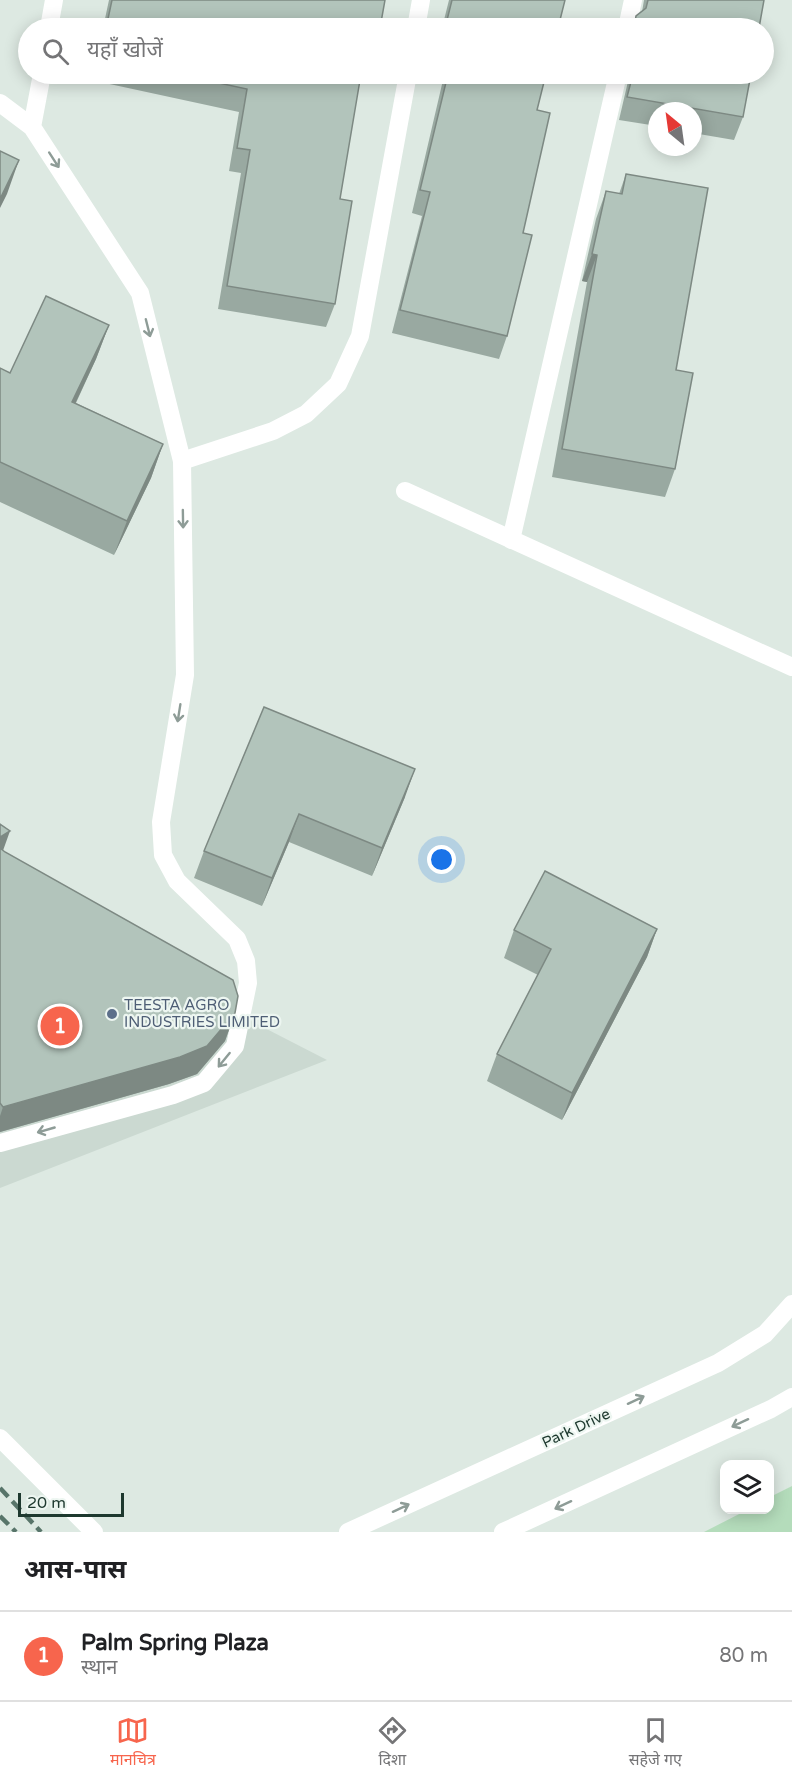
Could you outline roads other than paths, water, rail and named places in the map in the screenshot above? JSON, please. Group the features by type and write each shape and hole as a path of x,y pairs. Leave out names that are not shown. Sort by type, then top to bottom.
{"street":[{"path":"51,18 54,0"},
{"path":"418,18 421,0"},
{"path":"629,18 633,0"},
{"path":"32,127 40,84"},
{"path":"182,461 273,431 306,414 338,384 360,336 406,84"},
{"path":"511,540 616,84"},
{"path":"0,103 32,127 140,293 182,461 185,675 161,822 163,855 177,881 237,939 246,961 248,983 235,1046 204,1083 173,1095 0,1143"},
{"path":"405,491 792,667"},
{"name":"Park Drive","path":"348,1532 718,1363 765,1334 792,1304"},
{"path":"503,1532 771,1409 792,1397"},
{"path":"0,1438 94,1532"}],"railway":[{"path":"0,1488 41,1532"},
{"path":"0,1516 16,1532"}],"place":[{"name":"TEESTA AGRO INDUSTRIES LIMITED","path":"112,1014"},
{"name":"Palm Spring Plaza","path":"60,1026"}]}
